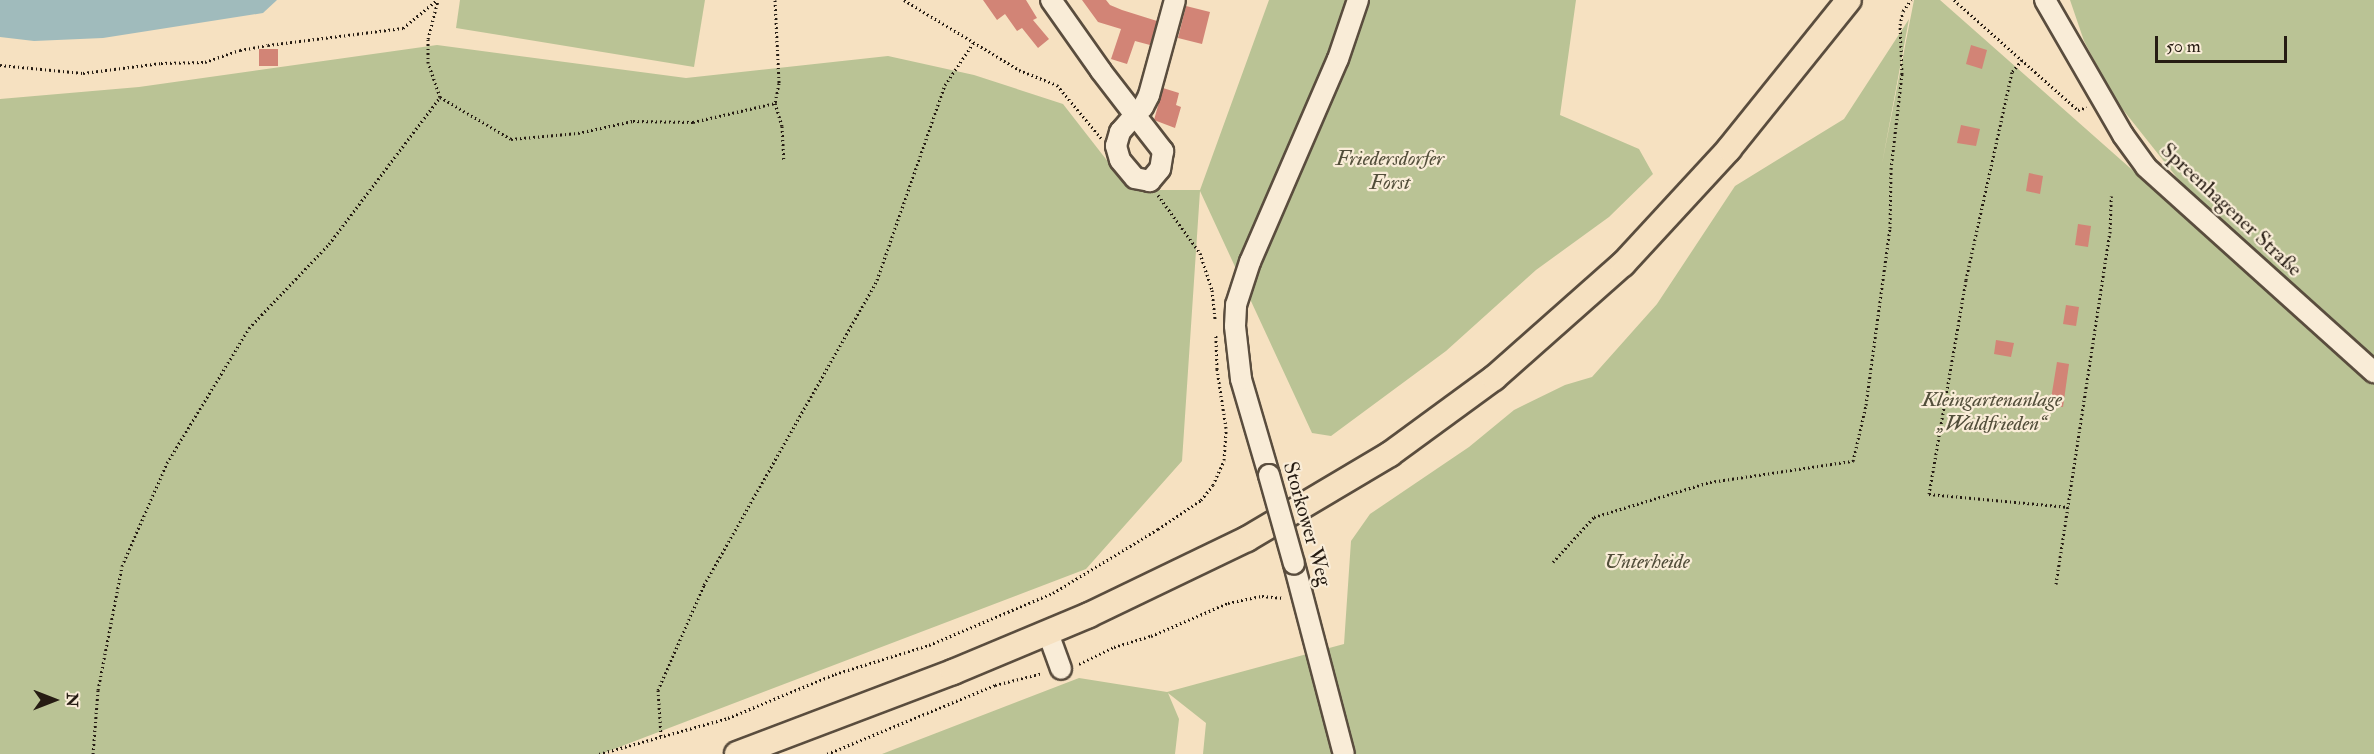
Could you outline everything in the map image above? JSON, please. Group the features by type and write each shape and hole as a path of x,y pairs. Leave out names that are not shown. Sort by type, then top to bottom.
{"main road":[{"path":"737,754 1048,633 1189,569 1300,509 1390,454 1494,378 1562,321 1648,240 1729,149 1849,0"}],"street":[{"path":"1051,0 1135,115 1163,151 1160,169 1150,181 1135,178 1120,160 1116,146 1120,132 1135,115 1149,95 1175,0"},
{"name":"Storkower Weg","path":"1344,754 1294,564 1241,379 1235,326 1236,305 1250,262 1338,59 1358,0"},
{"name":"Spreenhagener Straße","path":"2045,0 2103,102 2146,167 2374,372"},
{"path":"1048,633 1061,669"}],"path":[{"path":"0,65 83,73 161,63 205,62 240,50 268,45 403,28 438,0"},
{"path":"438,0 428,39 428,63 440,97 511,139 578,133 633,121 693,122 776,103"},
{"path":"775,0 779,83 776,103 783,126 784,160"},
{"path":"904,0 1019,70 1057,84 1102,139 1116,146"},
{"path":"1553,562 1594,517 1710,482 1852,461 1866,405 1890,228 1891,169 1902,75 1900,25 1903,11 1911,0"},
{"path":"1954,0 2078,110 2103,102"},
{"path":"661,736 658,690 704,585 877,280 945,85 974,42"},
{"path":"2022,60 2012,72 1966,280 1929,494 2068,507"},
{"path":"93,754 98,690 122,566 167,463 249,328 329,244 440,97"},
{"path":"2056,584 2110,233 2111,196"},
{"path":"1160,199 1200,253 1212,290 1215,323"},
{"path":"599,754 728,718 835,674 929,645 1053,593 1093,571 1201,500 1213,485 1224,460 1226,428 1217,369 1216,334"}],"green space":[{"path":"460,0 705,0 694,67 456,28"},
{"name":"Friedersdorfer Forst","path":"1269,0 1576,0 1560,115 1639,149 1653,174 1609,217 1536,270 1446,351 1331,436 1312,433 1200,191 1182,461 1086,569 601,754 0,754 0,99 139,87 437,45 686,78 888,56 974,75 1063,104 1130,190 1200,190"},
{"name":"Unterheide","path":"1914,0 1940,0 2181,213 2186,189 2116,101 2084,41 2070,0 2374,0 2374,754 1203,754 1206,723 1168,693 1179,719 1175,754 882,754 1079,678 1167,692 1344,644 1351,541 1370,514 1469,447 1514,410 1565,385 1592,377 1657,304 1735,186 1844,119 1909,19 1882,164"}],"water":[{"path":"0,0 277,0 263,13 103,38 34,41 0,37"}],"building":[{"path":"983,0 1026,0 1037,18 1033,20 1049,39 1038,48 1022,28 1017,31 1005,14 997,20"},
{"path":"1082,0 1106,0 1110,5 1122,10 1157,21 1150,45 1135,41 1127,64 1111,59 1121,29 1098,22"},
{"path":"1186,6 1210,12 1202,44 1178,38"},
{"path":"1971,45 1987,50 1982,69 1966,64"},
{"path":"259,49 278,49 278,66 259,66"},
{"path":"1163,88 1179,93 1176,105 1181,107 1175,128 1154,120"},
{"path":"1961,125 1980,129 1976,146 1957,143"},
{"path":"2029,173 2043,176 2040,194 2026,191"},
{"path":"2078,224 2091,226 2088,247 2075,245"},
{"path":"2066,305 2079,307 2076,326 2063,324"},
{"path":"1996,340 2014,343 2011,357 1994,354"},
{"path":"2057,362 2069,364 2063,407 2050,405"}],"park label":[{"name":"Kleingartenanlage „Waldfrieden“","path":"1992,412"}]}
